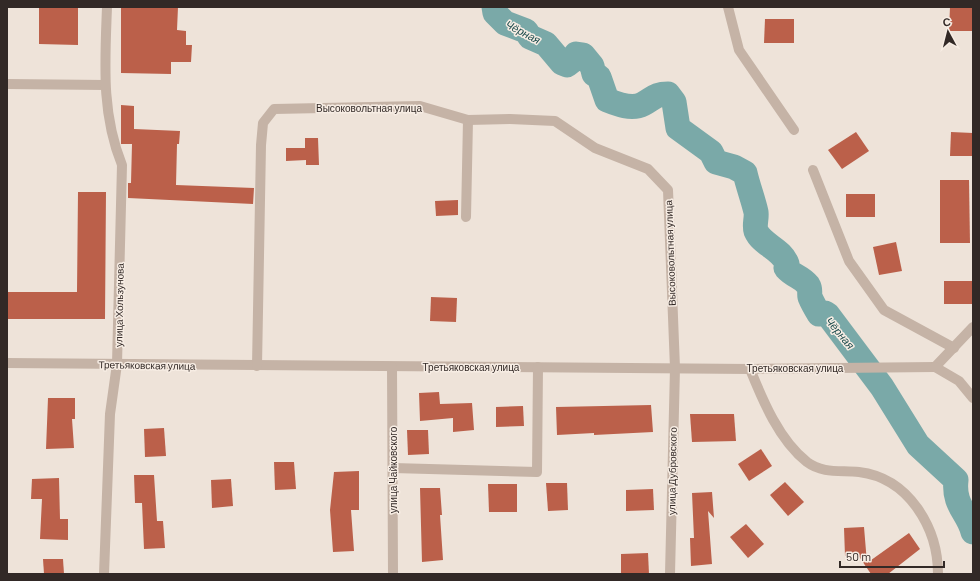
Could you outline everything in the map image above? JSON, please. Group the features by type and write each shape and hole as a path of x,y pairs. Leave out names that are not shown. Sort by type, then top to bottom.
{"street":[{"name":"улица Хользунова","path":"104,574 110,414 118,364 122,165 114,144 105,85 107,7"},
{"path":"728,7 739,50 794,130"},
{"path":"7,84 105,85"},
{"name":"Высоковольтная улица","path":"257,366 261,145 263,123 274,109 420,106 468,120 510,119 555,121 595,148 648,169 668,190 675,368"},
{"path":"466,217 468,120"},
{"path":"813,170 849,261 884,310 954,348"},
{"path":"973,327 935,367 958,381 973,398"},
{"name":"Третьяковская улица","path":"7,363 750,369 935,367"},
{"name":"улица Чайковского","path":"392,367 393,574"},
{"path":"393,468 537,472 538,367"},
{"name":"улица Дубровского","path":"670,574 675,368"},
{"path":"750,369 759,391 777,426 793,448 807,462 819,469 836,472 859,472 877,476 895,485 908,495 920,512 928,529 935,549 938,574"}],"building":[{"path":"39,7 78,7 78,45 39,44"},
{"path":"121,7 178,7 177,30 186,31 186,45 192,45 191,62 171,62 171,74 121,73"},
{"path":"950,7 973,8 973,31 949,31"},
{"path":"765,19 794,19 794,43 764,43"},
{"path":"121,105 134,106 134,129 180,131 179,144 177,144 176,185 254,188 253,204 128,198 128,183 131,183 132,144 121,144"},
{"path":"856,132 869,151 842,169 828,150"},
{"path":"951,132 973,133 973,156 950,156"},
{"path":"305,138 318,138 319,165 306,165 306,160 286,161 286,148 305,148"},
{"path":"940,180 969,180 970,243 940,243"},
{"path":"78,192 106,192 105,319 7,319 7,292 77,292"},
{"path":"846,194 875,194 875,217 846,217"},
{"path":"458,200 458,215 436,216 435,201"},
{"path":"896,242 902,271 879,275 873,247"},
{"path":"944,281 973,281 973,304 944,304"},
{"path":"431,297 457,298 456,322 430,321"},
{"path":"439,392 440,404 472,403 474,430 453,432 453,418 420,421 419,393"},
{"path":"48,398 75,398 75,419 72,419 74,448 46,449"},
{"path":"651,405 653,432 557,435 556,407"},
{"path":"523,406 524,426 496,427 496,407"},
{"path":"690,414 734,414 736,441 692,442"},
{"path":"164,428 166,456 145,457 144,429"},
{"path":"407,430 428,430 429,454 408,455"},
{"path":"761,449 772,466 749,481 738,464"},
{"path":"274,462 294,462 296,489 275,490"},
{"path":"359,471 359,510 351,510 354,551 333,552 330,510 334,472"},
{"path":"134,475 154,475 157,521 163,521 165,548 144,549 142,503 135,503"},
{"path":"59,478 60,519 68,519 68,540 40,539 42,499 31,499 32,479"},
{"path":"231,479 233,506 212,508 211,480"},
{"path":"785,482 804,502 788,516 770,495"},
{"path":"546,483 567,483 568,510 548,511"},
{"path":"488,484 517,484 517,512 489,512"},
{"path":"420,488 440,488 443,560 422,562"},
{"path":"653,489 654,510 626,511 626,490"},
{"path":"712,492 714,518 708,511 712,564 691,566 690,538 694,538 692,493"},
{"path":"746,524 764,544 748,558 730,537"},
{"path":"864,527 867,563 909,533 920,549 888,574 871,574 858,555 845,556 844,528"},
{"path":"648,553 649,574 621,574 621,554"},
{"path":"43,559 63,559 64,574 44,574"}],"waterway":[{"name":"Чёрная","path":"494,7 495,13 505,23 526,31 530,37 546,44 562,63 567,65 576,58 576,54 583,55 592,66 594,74 599,77 607,100 625,106 639,106 657,96 668,94 674,102 678,128 711,152 716,162 734,167 745,173 756,212 755,229 759,236 781,254 787,264 786,268 808,285 810,297 819,314 825,313 828,315 882,387 918,445 956,480 959,503 971,525 973,532"}]}
